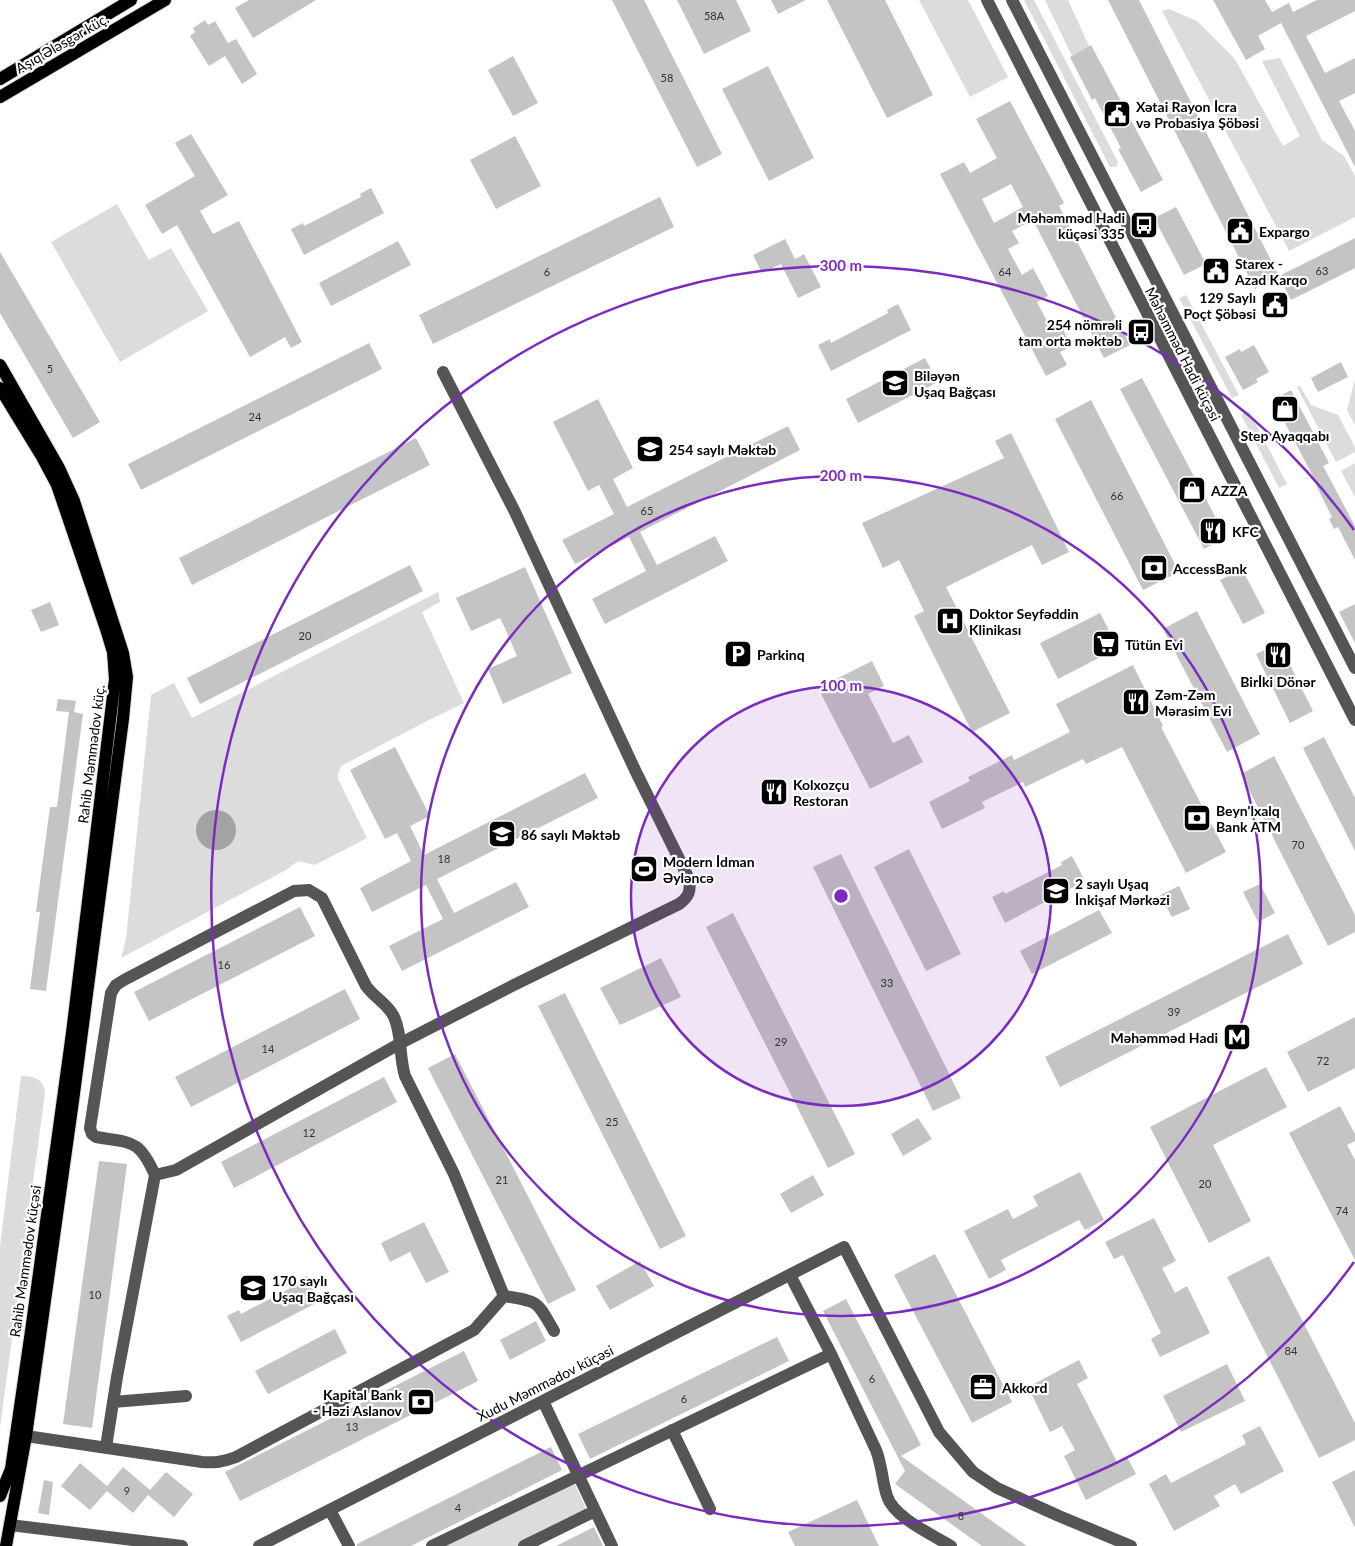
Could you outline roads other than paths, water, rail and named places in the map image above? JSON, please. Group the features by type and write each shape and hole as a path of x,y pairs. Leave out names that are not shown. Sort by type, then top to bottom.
{"main road":[{"name":"Aşıq Ələsgər küç.","path":"0,79 131,0"},
{"name":"Aşıq Ələsgər küç.","path":"0,97 165,0"},
{"path":"0,365 55,471"},
{"name":"Rahib Məmmədov küç.","path":"0,388 55,471 57,485 71,521 121,678 67,1057"},
{"path":"6,1546 5,1524 26,1436 73,1101 118,758 121,678"},
{"name":"Rahib Məmmədov küçəsi","path":"0,1496 11,1469 67,1057"}],"street":[{"name":"Məhəmməd Hadi küçəsi","path":"987,0 1355,720"},
{"name":"Məhəmməd Hadi küçəsi","path":"1012,0 1355,668"},
{"path":"155,1175 176,1170 399,1044 679,904 687,898 690,886 689,879 631,762 515,512 443,372"},
{"path":"106,1447 155,1175 149,1161 133,1143 96,1138 90,1128 111,993 116,985 286,895 302,889 310,890 322,898 366,986 372,994 386,1005 394,1016 405,1076 454,1174 504,1296"},
{"path":"73,1101 94,1100"},
{"name":"Xudu Məmmədov küçəsi","path":"259,1546 844,1247 939,1432 973,1472 997,1488 1132,1546"},
{"path":"790,1274 831,1354 878,1455 889,1502 895,1510 906,1518 951,1546"},
{"path":"504,1296 534,1302 540,1306 554,1331"},
{"path":"26,1436 214,1463 230,1460 474,1330 504,1296"},
{"path":"432,1546 831,1354"},
{"path":"113,1402 186,1396"},
{"path":"543,1402 612,1546"},
{"path":"672,1430 710,1509"},
{"path":"330,1510 349,1546"},
{"path":"524,1546 596,1511"},
{"path":"5,1524 182,1546"}],"place":[{"name":"Xətai Rayon İcra və Probasiya Şöbəsi","path":"1117,114"},
{"name":"Məhəmməd Hadi küçəsi 335","path":"1144,225"},
{"name":"Expargo","path":"1240,231"},
{"name":"Starex - Azad Karqo","path":"1216,271"},
{"name":"129 Saylı Poçt Şöbəsi","path":"1275,305"},
{"name":"254 nömrəli tam orta məktəb","path":"1141,332"},
{"name":"Biləyən Uşaq Bağçası","path":"895,383"},
{"name":"Step Ayaqqabı","path":"1285,409"},
{"name":"254 saylı Məktəb","path":"650,449"},
{"name":"AZZA","path":"1192,490"},
{"name":"KFC","path":"1213,531"},
{"name":"AccessBank","path":"1154,568"},
{"name":"Doktor Seyfәddin Klinikası","path":"950,621"},
{"name":"Tütün Evi","path":"1106,644"},
{"name":"Parkinq","path":"738,654"},
{"name":"Birİki Dönər","path":"1278,655"},
{"name":"Zәm-Zәm Mәrasim Evi","path":"1136,702"},
{"name":"Kolxozçu Restoran","path":"774,792"},
{"name":"Beyn'lxalq Bank ATM","path":"1197,818"},
{"name":"86 saylı Məktəb","path":"502,834"},
{"name":"Modern İdman Əyləncə","path":"644,869"},
{"name":"2 saylı Uşaq İnkişaf Mərkəzi","path":"1056,891"},
{"name":"Məhəmməd Hadi","path":"1237,1037"},
{"name":"170 saylı Uşaq Bağçası","path":"253,1288"},
{"name":"Akkord","path":"983,1387"},
{"name":"Kapital Bank - Həzi Aslanov","path":"421,1402"}]}
